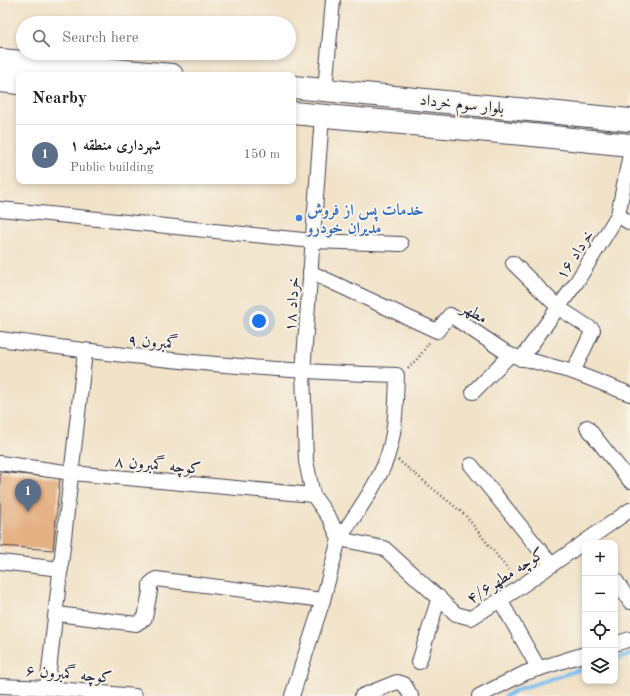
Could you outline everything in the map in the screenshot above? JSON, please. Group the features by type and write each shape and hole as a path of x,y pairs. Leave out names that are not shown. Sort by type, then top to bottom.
{"main road":[{"path":"0,60 138,72"},
{"path":"0,81 16,83"},
{"name":"بلوار سوم خرداد","path":"296,87 630,120"},
{"name":"بلوار سوم خرداد","path":"296,113 533,134 630,145"}],"street":[{"path":"325,90 333,0"},
{"name":"خرداد ۱۸","path":"313,495 306,461 303,372 322,116"},
{"name":"خرداد ۱۶","path":"474,392 515,357 559,308 598,250 618,216 630,154"},
{"path":"0,209 313,240 401,244"},
{"path":"618,216 630,223"},
{"path":"513,263 559,308 593,330 573,372"},
{"path":"310,272 436,331"},
{"name":"مطهر","path":"436,331 450,315 515,357 573,372 630,394"},
{"name":"گمبرون ۹","path":"0,339 85,352 303,372 397,375"},
{"path":"47,688 57,614 85,352"},
{"path":"292,696 323,600 339,539 372,488 389,452 396,409 397,375"},
{"path":"587,426 630,481"},
{"name":"کوچه گمبرون ۸","path":"0,463 72,474 313,495"},
{"path":"471,465 552,565"},
{"path":"313,495 330,519 339,539"},
{"name":"کوچه مطهر۴/۶","path":"592,540 630,510"},
{"name":"کوچه مطهر۴/۶","path":"339,539 384,548 456,614 471,618 582,547"},
{"path":"0,562 61,569"},
{"path":"57,614 136,624 145,618 150,584 156,579 323,600"},
{"path":"618,584 630,602"},
{"path":"419,662 439,597"},
{"path":"500,600 539,669"},
{"path":"618,643 630,639"},
{"path":"479,696 525,673 582,655"},
{"path":"362,696 397,682 404,684 411,696"},
{"name":"کوچه گمبرون ۶","path":"0,686 47,688 135,696"}],"path":[{"path":"397,375 404,371 419,357 436,331"},
{"path":"389,452 465,515 521,587"}],"building":[{"path":"0,472 60,478 53,550 0,546"}],"waterway":[{"path":"618,658 630,654"},
{"path":"506,696 516,690 582,669"}],"place":[{"name":"خدمات پس از فروش مدیران خودرو","path":"299,218"},
{"name":"شهرداری منطقه ۱","path":"28,512"}]}
